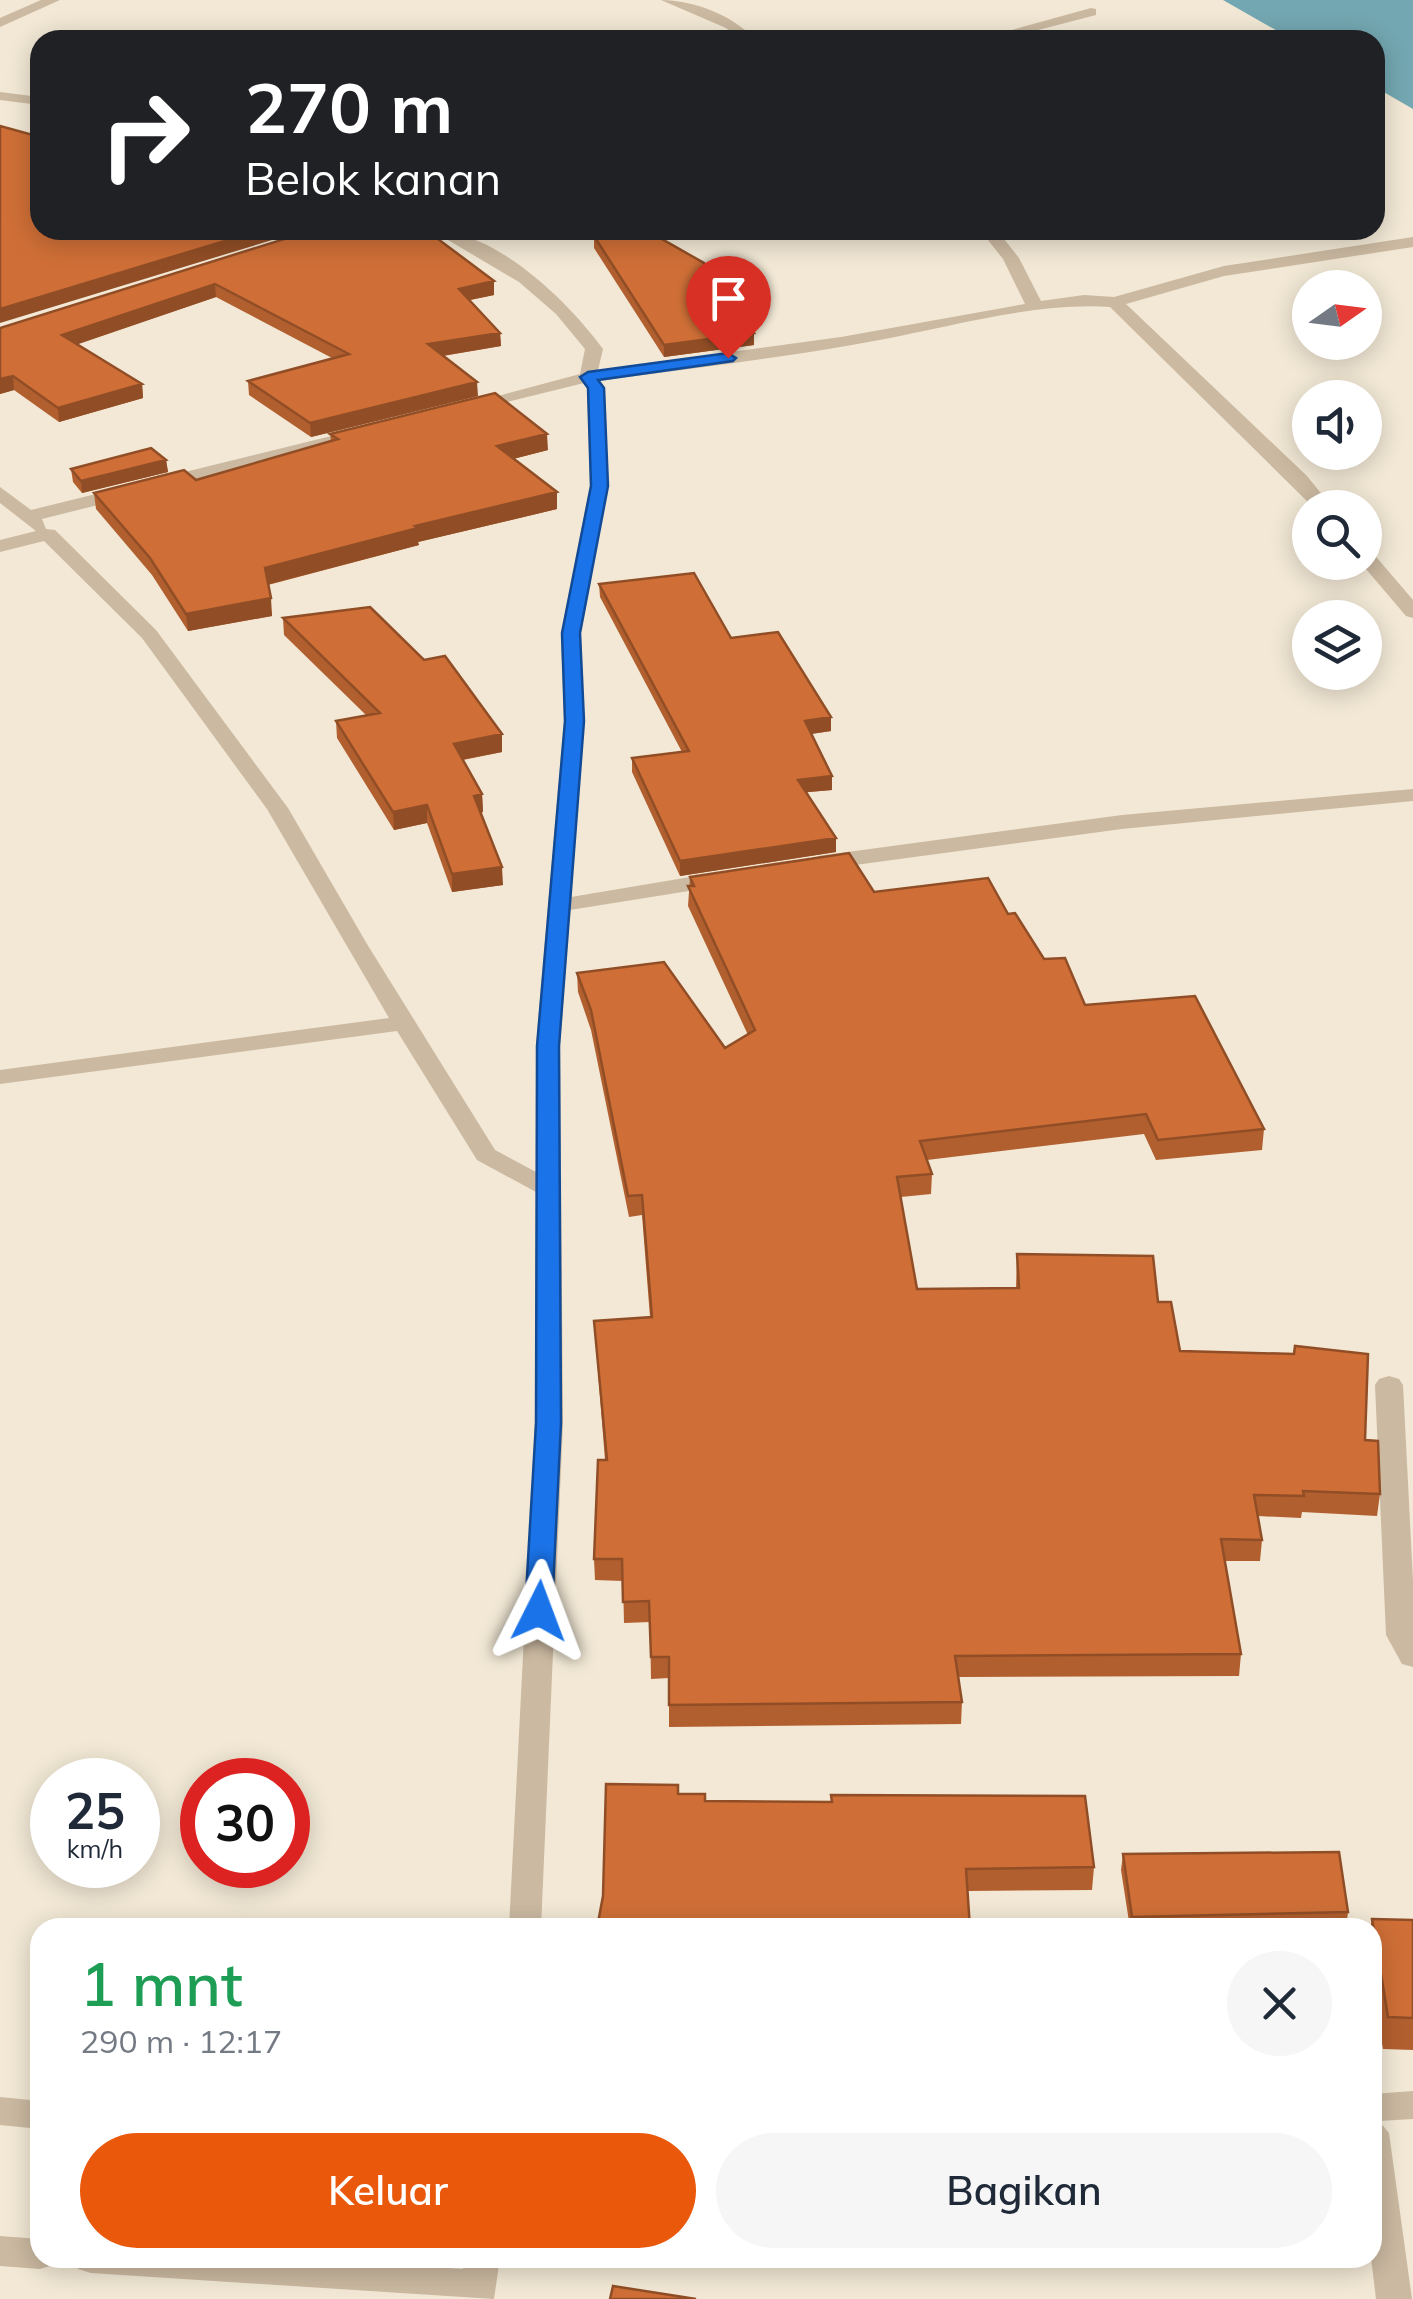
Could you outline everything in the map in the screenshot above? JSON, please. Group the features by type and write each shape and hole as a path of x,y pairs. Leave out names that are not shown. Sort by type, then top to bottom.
{"street":[{"path":"0,23 53,0"},
{"path":"668,0 738,30"},
{"path":"1022,30 1091,12"},
{"path":"0,96 30,100"},
{"path":"461,240 490,253 574,320 594,348 588,377 596,388 600,486 571,633 574,721 548,1046 549,1423 525,1918"},
{"path":"996,240 1011,258 1035,307"},
{"path":"453,410 588,377 842,342 1084,300 1115,302 1152,287 1218,273 1413,242"},
{"path":"1115,302 1309,490"},
{"path":"28,517 376,430"},
{"path":"0,493 48,534 150,634 277,808 486,1155 549,1189"},
{"path":"0,546 48,534"},
{"path":"1382,576 1413,612"},
{"path":"803,866 1122,822 1413,795"},
{"path":"562,905 748,875"},
{"path":"0,1077 403,1023"},
{"path":"1389,1385 1401,1635 1413,1657"},
{"path":"1382,2107 1413,2105"},
{"path":"0,2111 30,2114"},
{"path":"1382,2208 1394,2299"},
{"path":"0,2251 30,2253"},
{"path":"260,2268 479,2281"}],"water":[{"path":"1223,0 1413,0 1413,109 1385,93 1385,30 1276,30"}],"building":[{"path":"0,126 30,134 30,240 228,240 0,309"},
{"path":"281,240 439,240 494,281 459,289 500,333 428,344 477,382 310,423 248,381 349,354 215,284 62,335 142,384 58,408 13,376 0,379 0,328"},
{"path":"597,240 664,240 704,263 754,333 664,345"},
{"path":"495,393 547,434 497,446 557,492 265,568 271,598 186,614 150,558 94,493 184,470 196,480 338,439 330,434"},
{"path":"151,448 166,460 81,481 71,469"},
{"path":"694,573 731,638 778,632 831,717 805,721 832,776 798,780 836,838 680,861 632,758 689,751 599,584"},
{"path":"370,607 424,660 445,656 502,734 454,744 482,794 474,796 502,867 452,874 427,805 393,812 336,721 380,713 283,618"},
{"path":"849,853 874,892 988,878 1008,914 1015,913 1044,959 1065,958 1085,1005 1195,996 1264,1129 1158,1140 1146,1114 920,1141 932,1174 897,1177 917,1289 1019,1288 1017,1254 1153,1256 1158,1302 1171,1302 1180,1351 1294,1354 1295,1346 1368,1354 1365,1440 1378,1441 1380,1494 1303,1491 1304,1496 1254,1495 1262,1540 1221,1539 1241,1654 955,1656 962,1702 669,1705 669,1657 651,1657 649,1601 623,1602 622,1559 594,1559 598,1460 607,1460 594,1321 652,1317 642,1195 628,1196 591,1010 577,973 664,962 725,1048 755,1030 688,886 694,886 690,877"},
{"path":"606,1784 678,1785 678,1794 705,1794 705,1801 832,1802 831,1795 1085,1796 1094,1867 966,1869 969,1918 599,1918"},
{"path":"1339,1852 1348,1912 1132,1917 1123,1854"},
{"path":"1382,1919 1413,1920 1413,2018 1388,2017 1382,1980"},
{"path":"613,2286 696,2299 610,2299"}],"route":[{"path":"539,1611 549,1423 548,1046 574,721 571,633 600,486 596,388 588,377 728,358"}]}
